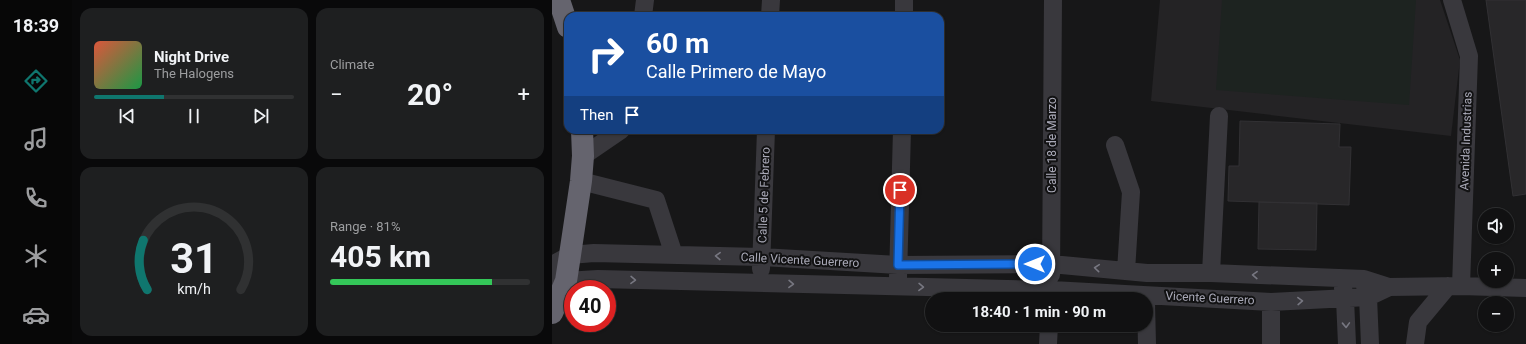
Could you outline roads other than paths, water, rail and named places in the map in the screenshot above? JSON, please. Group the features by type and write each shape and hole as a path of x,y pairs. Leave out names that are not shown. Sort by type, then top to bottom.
{"highway":[{"path":"560,0 564,14"},
{"path":"552,313 560,270 581,181 583,156 582,134"}],"street":[{"path":"644,12 645,0"},
{"path":"770,12 771,0"},
{"path":"904,0 904,12"},
{"name":"Calle 18 de Marzo","path":"1051,292 1053,0"},
{"name":"Avenida Industrias","path":"1452,0 1470,56 1454,286"},
{"path":"1212,273 1219,116"},
{"path":"583,156 615,134"},
{"name":"Calle 5 de Febrero","path":"761,283 766,134"},
{"path":"898,287 902,134"},
{"path":"1115,145 1131,192 1126,271"},
{"path":"581,181 656,200 674,255"},
{"name":"Calle Vicente Guerrero","path":"560,270 594,253 761,257 898,265 1051,264"},
{"name":"Vicente Guerrero","path":"1051,264 1147,273 1212,273 1364,279 1389,287"},
{"name":"Calle Vicente Guerrero","path":"560,270 598,280 898,287 994,292"},
{"path":"1342,279 1345,299 1347,344"},
{"path":"1364,279 1368,297 1370,344"},
{"path":"1415,344 1418,322 1454,286"},
{"path":"1368,297 1389,287 1454,286 1526,288"},
{"name":"Vicente Guerrero","path":"1153,299 1271,302 1368,297"},
{"path":"1271,302 1271,344"},
{"path":"1048,344 1049,332"},
{"path":"1147,332 1147,344"}]}
